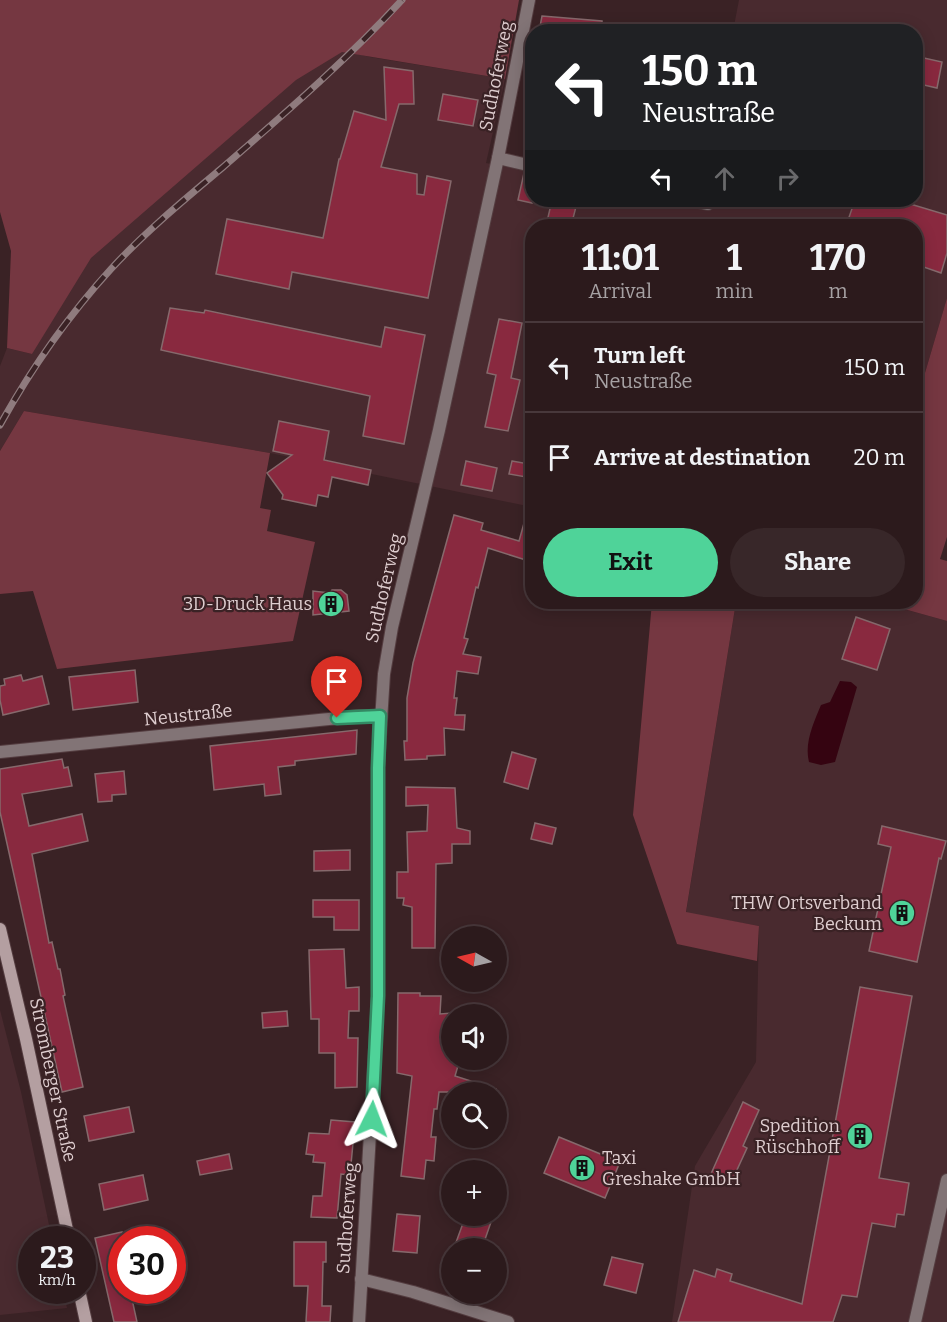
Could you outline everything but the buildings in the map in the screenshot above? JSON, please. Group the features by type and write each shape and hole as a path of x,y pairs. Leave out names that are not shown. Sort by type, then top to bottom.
{"main road":[{"name":"Stromberger Straße","path":"0,929 66,1226"},
{"path":"83,1304 86,1322"}],"street":[{"name":"Sudhoferweg","path":"359,1322 378,996 380,716 392,627 439,430 498,158 529,0"},
{"name":"Sudhoferweg","path":"498,158 525,164"},
{"name":"Neustraße","path":"0,752 359,716 380,716"},
{"path":"915,1322 947,1180"},
{"path":"361,1279 413,1292 508,1322"}],"shaded area":[{"path":"0,0 519,0 505,79 342,52 296,80 91,258 32,354 7,348 11,251 0,212"},
{"path":"142,0 370,57 505,79 486,163 525,171 525,207 923,207 923,24 734,24 739,0 947,0 947,298 923,380 923,219 525,219 525,506 270,453 24,411 0,451 0,366 7,348 32,354"},
{"path":"947,298 947,537 940,559 947,561 947,621 904,609 923,609 923,380"},
{"path":"24,411 270,453 260,508 271,510 267,531 315,542 293,641 57,669 33,591 0,594 0,451"},
{"path":"651,609 735,609 686,912 759,926 757,961 677,944 633,815"},
{"path":"735,609 904,609 947,621 947,1322 672,1322 695,1166 756,1062 759,926 686,913"},
{"path":"840,681 851,682 857,687 835,762 821,765 809,762 808,747 815,718 821,705 830,702"},
{"path":"0,1010 21,1092 49,1226 18,1226 18,1304 66,1304 67,1308 0,1315"}],"railway":[{"path":"0,425 51,344 111,269 137,242 314,87 402,0"}],"place":[{"name":"3D-Druck Haus","path":"331,604"},
{"name":"THW Ortsverband Beckum","path":"902,913"},
{"name":"Spedition Rüschhoff","path":"860,1136"},
{"name":"Taxi Greshake GmbH","path":"582,1168"}],"route":[{"path":"337,718 380,716 378,996 372,1119"}]}
